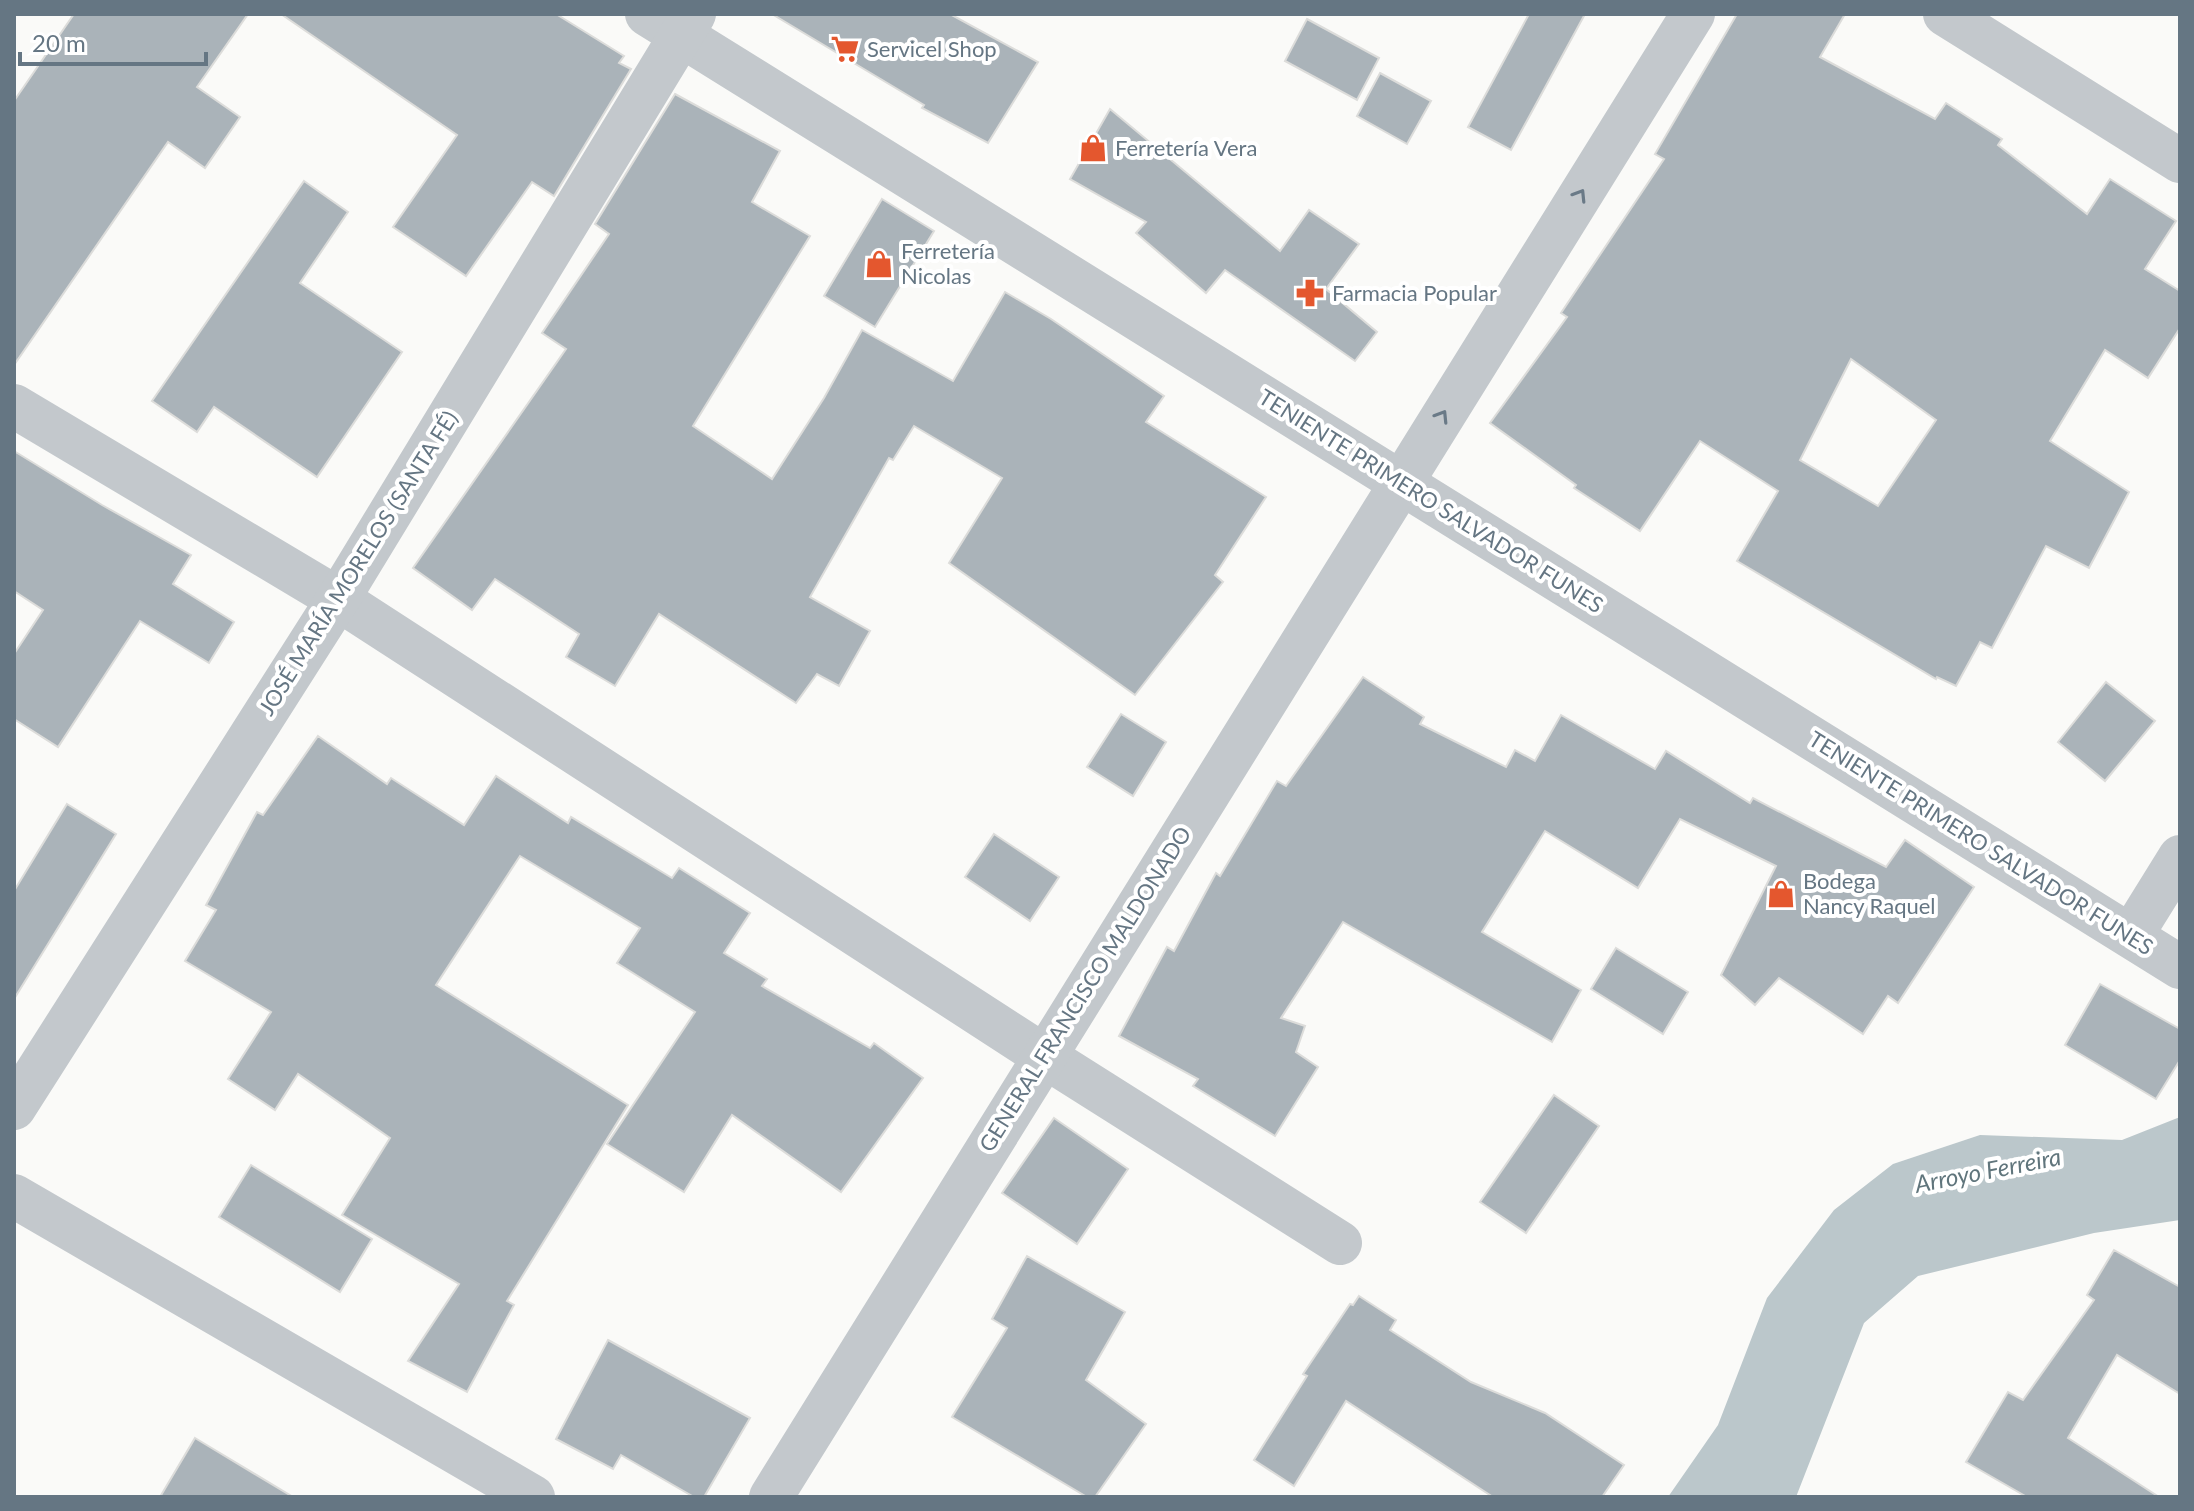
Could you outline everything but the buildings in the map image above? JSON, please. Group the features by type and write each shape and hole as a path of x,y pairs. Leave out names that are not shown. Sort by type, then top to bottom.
{"street":[{"name":"GENERAL FRANCISCO MALDONADO","path":"771,1497 1693,14"},
{"path":"1945,14 2180,161"},
{"name":"TENIENTE PRIMERO SALVADOR FUNES","path":"674,21 1401,482 2180,967"},
{"name":"JOSÉ MARÍA MORELOS (SANTA FÉ)","path":"14,1108 338,599 674,21"},
{"path":"14,406 338,599 1044,1056 1340,1243"},
{"path":"2131,936 2180,857"},
{"path":"14,1196 533,1497"}],"water":[{"name":"Arroyo Ferreira","path":"2180,1117 2180,1220 2094,1233 1918,1276 1864,1323 1796,1497 1668,1497 1718,1425 1767,1298 1834,1210 1893,1164 1980,1135 2122,1140"}],"place":[{"name":"Servicel Shop","path":"845,49"},
{"name":"Ferretería Vera","path":"1093,148"},
{"name":"Ferretería Nicolas","path":"879,264"},
{"name":"Farmacia Popular","path":"1310,293"},
{"name":"Bodega Nancy Raquel","path":"1781,894"}]}
